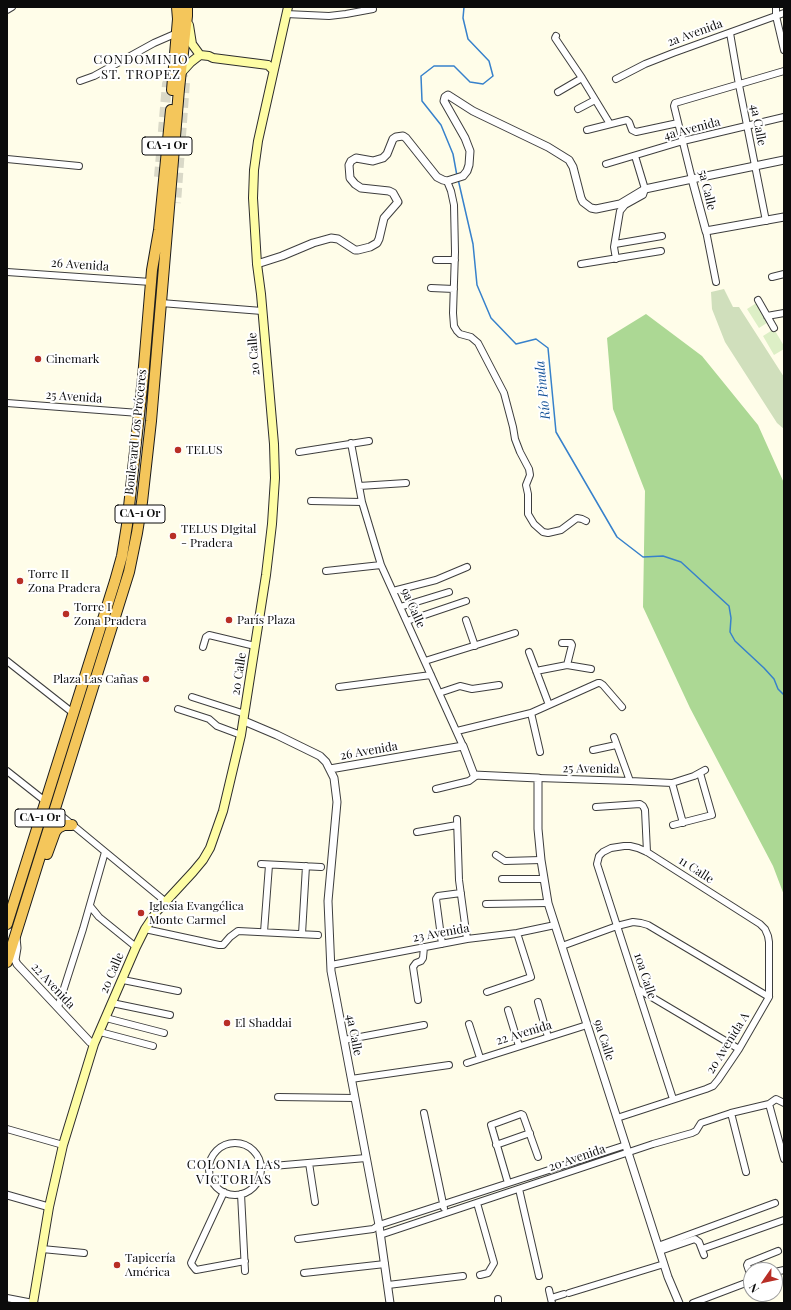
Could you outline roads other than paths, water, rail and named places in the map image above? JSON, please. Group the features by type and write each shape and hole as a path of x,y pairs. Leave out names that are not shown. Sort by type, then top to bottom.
{"highway":[{"name":"Boulevard Los Próceres","path":"7,924 122,556 127,525 154,258 159,230 177,33 177,7"},
{"name":"Boulevard Los Próceres","path":"7,962 128,572 137,533 151,421 167,225 187,12"},
{"path":"154,258 153,235 159,177"},
{"path":"167,225 176,203"},
{"path":"23,912 30,906 55,832 58,828 64,825 72,825"}],"main road":[{"name":"20 Calle","path":"33,1303 49,1207 62,1146 94,1044 145,929 157,911 203,860 210,848 223,811 241,735 272,524 275,478 274,444 257,264 253,198 254,170 258,141 268,102 273,70 287,11"},
{"path":"187,12 192,44 204,56 268,65 273,70"},
{"path":"181,73 191,62 213,54 268,61 276,59"}],"street":[{"path":"7,10 12,7"},
{"path":"776,7 776,16 784,50"},
{"path":"287,11 329,16 373,9"},
{"name":"2a Avenida","path":"616,79 673,52 784,13"},
{"name":"4a Calle","path":"730,32 766,221"},
{"path":"80,81 94,76 154,43 177,33"},
{"path":"556,36 555,38 610,124"},
{"path":"739,85 784,71"},
{"path":"558,92 582,78"},
{"name":"5a Calle","path":"716,282 706,231 674,104 676,102 739,85"},
{"path":"257,264 330,238 338,239 355,250 370,247 377,243 380,239 384,218 398,202 393,193 389,191 361,188 355,184 350,178 348,165 356,158 373,161 383,158 387,154 393,139 396,137 403,136 406,138 437,177 443,180 449,180 463,176 469,165 470,152 465,138 444,102 445,97 448,95 473,111 548,147 569,160 573,167 581,198 586,206 596,209 620,204 645,190 784,160"},
{"path":"578,109 595,100"},
{"name":"4a Avenida","path":"606,164 683,142 784,118"},
{"path":"587,130 627,120 632,130 636,132 678,123"},
{"path":"616,259 615,244 620,211 625,205 643,195 645,190 635,156"},
{"path":"7,160 79,166"},
{"path":"449,180 454,206 454,326 460,334 471,337 482,348 504,393 515,439 529,469 530,475 526,485 528,494 528,514 534,524 543,532 548,533 561,530 577,518 582,518 586,521"},
{"path":"706,231 784,217"},
{"path":"615,244 662,236"},
{"path":"581,264 661,251"},
{"path":"436,260 455,260"},
{"name":"26 Avenida","path":"7,272 152,282"},
{"path":"772,277 784,274"},
{"path":"431,288 454,289"},
{"path":"758,300 774,328"},
{"path":"161,303 262,311"},
{"path":"767,316 784,313"},
{"name":"25 Avenida","path":"7,403 138,413"},
{"path":"299,452 369,441"},
{"name":"9a Calle","path":"351,443 362,502 381,565 464,746 475,775"},
{"path":"359,486 406,482"},
{"path":"311,501 362,502"},
{"path":"326,571 381,565"},
{"path":"393,591 436,580 467,567"},
{"path":"400,607 449,592"},
{"path":"407,621 466,601"},
{"path":"466,620 475,646"},
{"path":"425,661 515,634"},
{"path":"203,647 206,637 209,635 255,646"},
{"path":"562,643 571,643 572,645 567,665"},
{"path":"529,652 549,705"},
{"path":"7,661 73,713"},
{"path":"536,671 567,665 591,669"},
{"path":"339,687 431,674"},
{"path":"457,731 531,713 582,693 598,683 603,685 622,706"},
{"path":"439,693 460,686 472,688 498,684"},
{"path":"192,697 244,717"},
{"path":"178,709 209,719 217,726 241,735"},
{"path":"531,713 540,752"},
{"name":"26 Avenida","path":"244,717 320,756 324,759 330,769 464,746"},
{"path":"614,737 616,746 630,780"},
{"path":"594,750 616,746"},
{"name":"4a Calle","path":"330,769 334,778 337,802 328,901 331,964 380,1235 390,1303"},
{"path":"7,771 45,801"},
{"name":"25 Avenida","path":"475,775 630,780 672,783 702,771 713,814 711,816 683,823"},
{"path":"436,789 469,781 475,775"},
{"name":"9a Calle","path":"538,778 538,829 540,860 548,903 659,1249 679,1303"},
{"path":"672,783 683,823 673,825"},
{"path":"596,807 640,804 643,806 645,810 647,852"},
{"path":"53,813 63,817 166,902"},
{"path":"417,832 457,822 459,880 468,939"},
{"name":"11 Calle","path":"597,860 602,852 611,848 624,846 638,848 647,852 760,924 765,929 768,936 769,997"},
{"path":"58,1007 90,906 105,852"},
{"path":"496,855 505,861 540,860"},
{"name":"10a Calle","path":"597,860 597,864 673,1099"},
{"path":"261,864 321,867"},
{"path":"264,932 269,865"},
{"path":"302,934 306,866"},
{"path":"502,879 543,879"},
{"path":"442,944 436,898 438,896 461,893"},
{"path":"486,904 548,903"},
{"path":"90,906 98,917 136,947"},
{"path":"83,929 87,924 98,917"},
{"path":"562,946 617,926 632,922 641,923 648,925 769,997"},
{"name":"23 Avenida","path":"331,964 468,939 517,933 556,925"},
{"path":"145,929 218,945 223,945 238,931 318,935"},
{"path":"487,992 531,977 517,933"},
{"name":"22 Avenida","path":"16,935 17,948 15,960 17,964 90,1042 94,1044"},
{"path":"418,1000 414,967 422,960 424,947"},
{"path":"123,980 178,991"},
{"path":"638,989 739,1049"},
{"name":"20 Avenida A","path":"617,1118 713,1086 739,1049 769,997"},
{"path":"538,1002 548,1038"},
{"path":"112,1003 170,1015"},
{"path":"508,1010 519,1046"},
{"path":"106,1018 164,1033"},
{"path":"469,1024 480,1058"},
{"path":"344,1040 424,1025"},
{"name":"22 Avenida","path":"467,1063 587,1025"},
{"path":"100,1032 152,1046"},
{"path":"351,1079 449,1065"},
{"path":"278,1097 355,1098"},
{"name":"20 Avenida","path":"298,1239 373,1229 378,1225 508,1183 627,1149 692,1133 696,1131 701,1123 769,1104 777,1099 784,1103"},
{"path":"769,1104 784,1159"},
{"path":"424,1113 445,1214"},
{"path":"508,1183 491,1125 521,1114 523,1115 538,1157"},
{"path":"731,1114 746,1172"},
{"path":"7,1129 62,1146"},
{"path":"496,1144 530,1133"},
{"path":"232,1143 244,1144 254,1150 258,1155 261,1167 260,1177 251,1190 241,1194 232,1195 219,1189 211,1180 209,1168 212,1156 220,1147 232,1143"},
{"name":"20 Avenida","path":"380,1235 519,1189 627,1149"},
{"path":"261,1167 366,1158"},
{"path":"309,1163 315,1202"},
{"path":"519,1189 539,1276"},
{"path":"224,1192 191,1262 192,1267 196,1270 245,1261"},
{"path":"241,1194 245,1271"},
{"path":"7,1195 49,1207"},
{"path":"477,1203 494,1263 488,1273 480,1275"},
{"path":"659,1249 775,1203"},
{"path":"702,1249 784,1220"},
{"path":"659,1249 697,1239 704,1255"},
{"path":"42,1249 84,1253"},
{"path":"750,1262 778,1251"},
{"path":"304,1273 385,1264"},
{"path":"544,1303 567,1293 664,1264"},
{"path":"388,1285 463,1276"},
{"path":"693,1303 743,1284"},
{"path":"549,1290 551,1301"},
{"path":"7,1298 33,1303"}],"waterway":[{"name":"Río Pinula","path":"457,176 453,154 441,125 422,101 421,76 434,66 454,66 470,82 483,84 493,76 489,61 468,39 463,18 464,7"},
{"name":"Río Pinula","path":"458,179 473,244 477,285 491,318 516,344 536,339 548,348 556,432 617,537 643,557 663,556 681,562 729,606 731,618 730,632 735,641 774,679 778,689 784,695"}],"tunnel":[{"path":"159,177 167,84 171,77 181,76 185,82 176,203"}],"place":[{"name":"Cinemark","path":"38,359"},
{"name":"TELUS","path":"178,450"},
{"name":"TELUS DIgital - Pradera","path":"173,536"},
{"name":"Torre II Zona Pradera","path":"20,581"},
{"name":"Torre I Zona Pradera","path":"66,614"},
{"name":"París Plaza","path":"229,620"},
{"name":"Plaza Las Cañas","path":"146,679"},
{"name":"Iglesia Evangélica Monte Carmel","path":"141,913"},
{"name":"El Shaddai","path":"227,1023"},
{"name":"Tapicería América","path":"117,1265"}],"district":[{"name":"CONDOMINIO ST. TROPEZ","path":"141,68"},
{"name":"COLONIA LAS VICTORIAS","path":"234,1172"}]}
